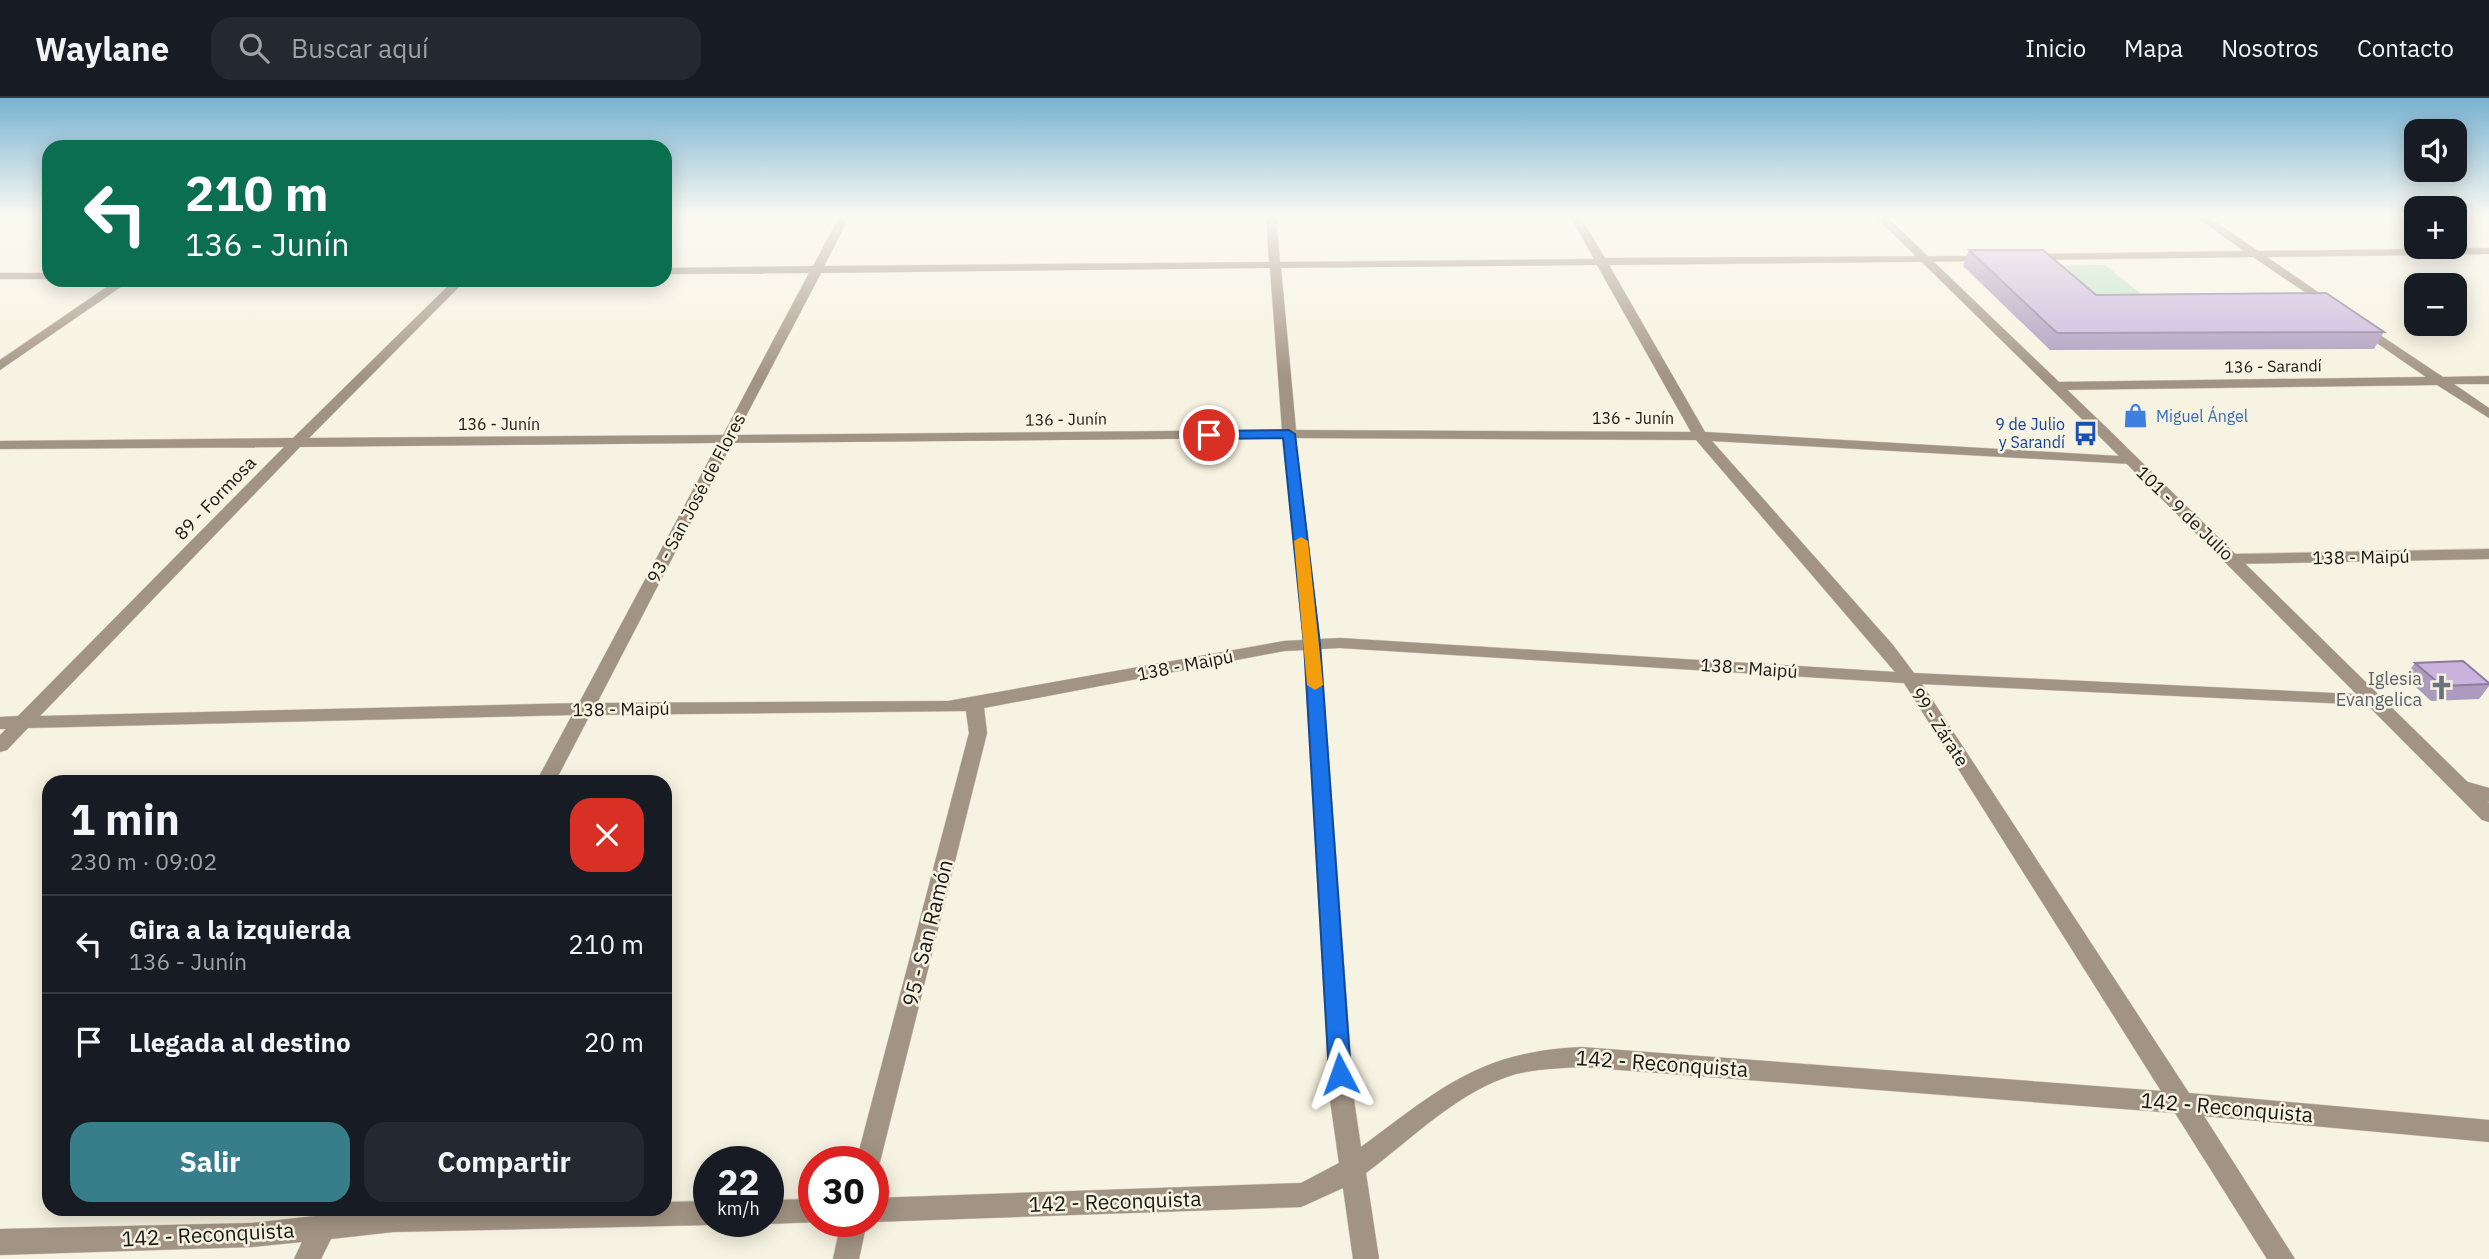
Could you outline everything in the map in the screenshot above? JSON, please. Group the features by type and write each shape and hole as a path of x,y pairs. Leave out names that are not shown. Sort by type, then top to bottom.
{"street":[{"path":"672,271 1025,268"},
{"path":"1276,268 1289,434 1312,644 1342,1100 1366,1259"},
{"name":"99 - Zárate","path":"1603,268 1700,436 1887,649 1909,678 2282,1259"},
{"name":"101 - 9 de Julio","path":"1935,268 2489,814"},
{"path":"2276,268 2489,414"},
{"name":"93 - San José de Flores","path":"549,775 816,270"},
{"path":"0,276 42,275"},
{"path":"0,366 115,287"},
{"name":"89 - Formosa","path":"0,746 296,443 453,287"},
{"name":"136 - Sarandí","path":"2057,386 2489,380"},
{"name":"136 - Junín","path":"0,445 1289,434 1700,436 2131,460"},
{"name":"138 - Maipú","path":"2232,559 2489,554"},
{"name":"138 - Maipú","path":"0,723 582,709 974,704 1284,646 1361,643 1909,678 2370,699"},
{"name":"95 - San Ramón","path":"872,1146 978,733 974,704"},
{"path":"2461,788 2489,795"},
{"name":"142 - Reconquista","path":"889,1209 1301,1195 1322,1188 1354,1167 1452,1092 1479,1076 1546,1056 2181,1102 2489,1131"},
{"name":"142 - Reconquista","path":"672,1214 693,1213"},
{"name":"142 - Reconquista","path":"0,1242 252,1235 327,1219 574,1216"},
{"path":"307,1259 327,1219"},
{"path":"846,1259 850,1237"}],"green space":[{"path":"2039,268 2109,268 2162,311 2089,312"}],"building":[{"path":"1988,268 2064,268 2096,295 2326,293 2384,332 2057,333"},
{"path":"2463,661 2489,684 2442,686 2415,663"}],"slow traffic":[{"path":"1301,541 1315,685"}],"place":[{"name":"Miguel Ángel","path":"2136,416"},
{"name":"9 de Julio y Sarandí","path":"2085,433"},
{"name":"Iglesia Evangelica","path":"2442,688"}],"route":[{"path":"1209,435 1289,434 1312,644 1340,1074"}]}
